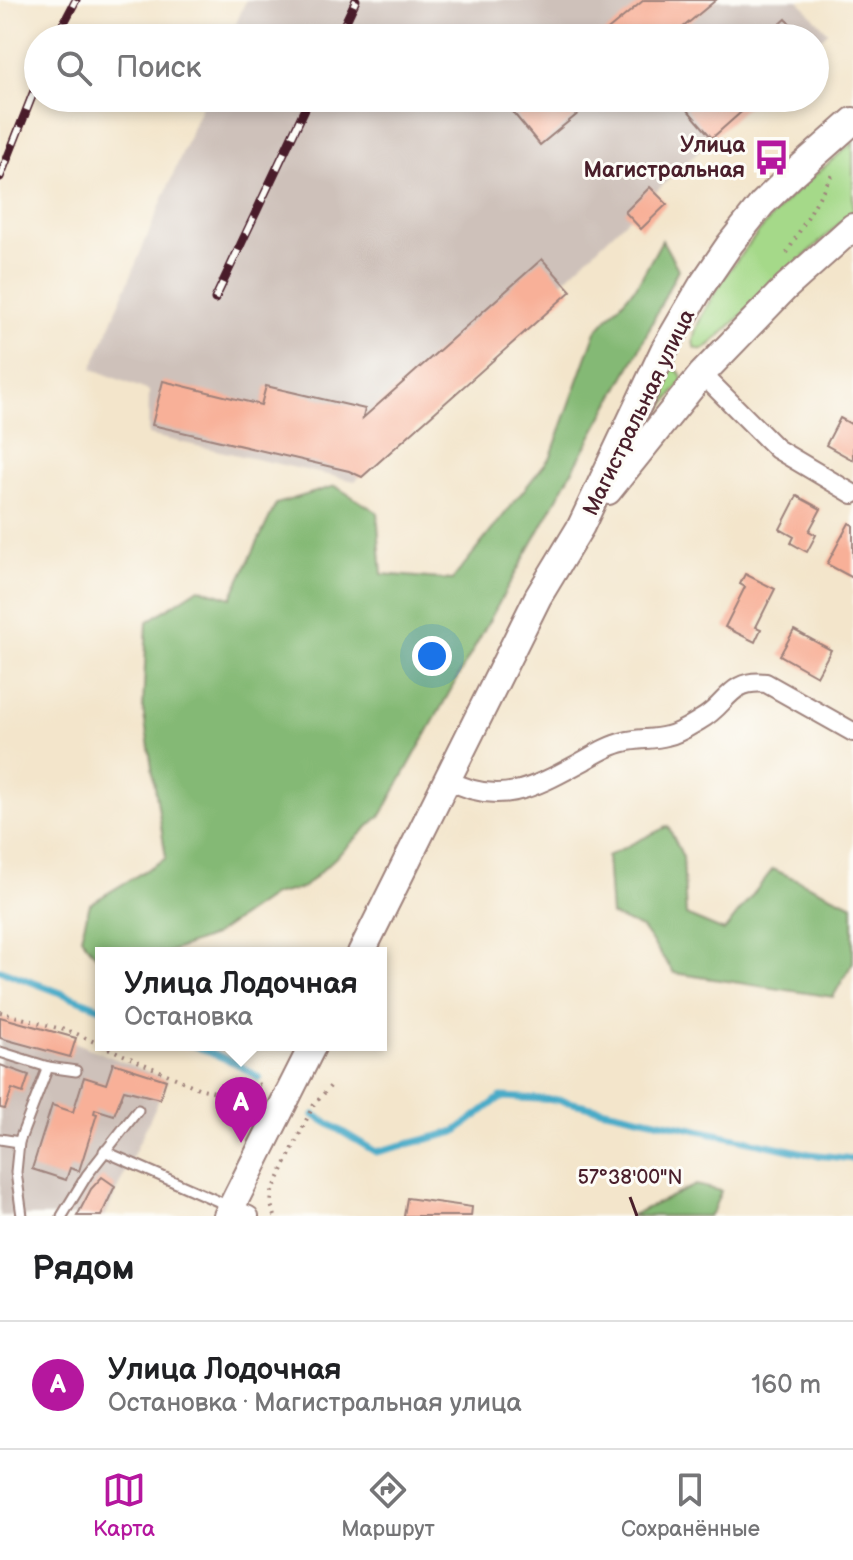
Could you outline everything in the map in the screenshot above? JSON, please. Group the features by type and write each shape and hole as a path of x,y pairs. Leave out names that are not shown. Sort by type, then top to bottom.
{"main road":[{"name":"Магистральная улица","path":"364,947 538,597 581,526 664,350 702,285 762,204 853,121"},
{"name":"Магистральная улица","path":"581,526 702,374 786,287 853,227"},
{"path":"664,350 702,374"},
{"path":"236,1213 310,1051"}],"street":[{"path":"702,374 777,449 853,494"},
{"path":"447,779 465,789 486,794 518,791 624,742 670,736 705,718 737,688 750,681 766,683 853,732"}],"lane":[{"path":"0,1052 48,1067 76,1071"},
{"path":"22,1216 16,1172 19,1142 48,1067"},
{"path":"62,1216 104,1151 138,1110"},
{"path":"0,1139 19,1142"},
{"path":"104,1151 236,1213"}],"path":[{"path":"781,263 841,159"},
{"path":"0,1012 75,1033 95,1042"},
{"path":"115,1051 198,1088 224,1094 261,1084"},
{"path":"275,1216 271,1205 272,1192 313,1106 334,1082"}],"shaded area":[{"path":"246,0 798,0 820,24 236,24"},
{"path":"199,112 741,112 355,481 148,435 149,391 92,369"},
{"path":"0,1019 74,1042 168,1080 105,1216 0,1216"}],"green space":[{"path":"853,142 853,211 712,343 703,349 696,348 693,343 704,311 743,252 792,195"},
{"path":"662,240 678,269 636,356 382,814 303,888 273,895 213,936 183,947 95,947 95,954 81,937 90,904 166,858 143,709 147,622 199,588 231,598 276,504 335,486 377,512 382,574 452,580 551,456 596,331 638,284"},
{"path":"675,369 681,374 682,382 615,470 668,370"},
{"path":"668,826 683,857 686,915 724,931 773,869 853,905 853,962 833,997 674,973 642,928 611,915 607,856"},
{"path":"696,1185 721,1191 708,1216 630,1216"}],"building":[{"path":"644,0 716,0 687,24 615,24"},
{"path":"513,112 580,112 540,145"},
{"path":"689,112 741,112 712,138"},
{"path":"650,187 667,204 641,229 625,212"},
{"path":"542,259 571,291 362,477 349,471 152,425 163,381 261,405 266,386 365,409 363,418"},
{"path":"840,418 853,425 853,460 826,445"},
{"path":"797,496 821,509 809,531 816,535 807,552 791,543 794,537 780,529"},
{"path":"849,523 853,525 853,578 827,564"},
{"path":"745,574 775,589 756,627 761,629 755,642 725,627 745,587 740,584"},
{"path":"794,630 831,650 817,676 780,655"},
{"path":"0,1017 76,1038 70,1057 0,1038"},
{"path":"113,1063 166,1080 160,1099 124,1090 114,1115 95,1109 94,1113 97,1114 79,1171 70,1168 66,1180 32,1169 52,1105 73,1112 84,1077 106,1084"},
{"path":"0,1065 29,1075 23,1093 12,1089 5,1109 0,1108"},
{"path":"102,1177 115,1186 101,1216 77,1216 91,1189"},
{"path":"407,1198 472,1207 471,1216 404,1216"}],"waterway":[{"path":"0,970 95,1006"},
{"path":"207,1051 236,1063 259,1078"},
{"path":"314,1115 376,1152 455,1132 501,1097 559,1100 809,1154 853,1159"}],"railway":[{"path":"63,24 76,0"},
{"path":"345,24 356,0"},
{"path":"0,177 26,112"},
{"path":"215,299 303,112"}],"place":[{"name":"Улица Магистральная","path":"771,157"},
{"name":"Улица Лодочная","path":"241,1143"}]}
